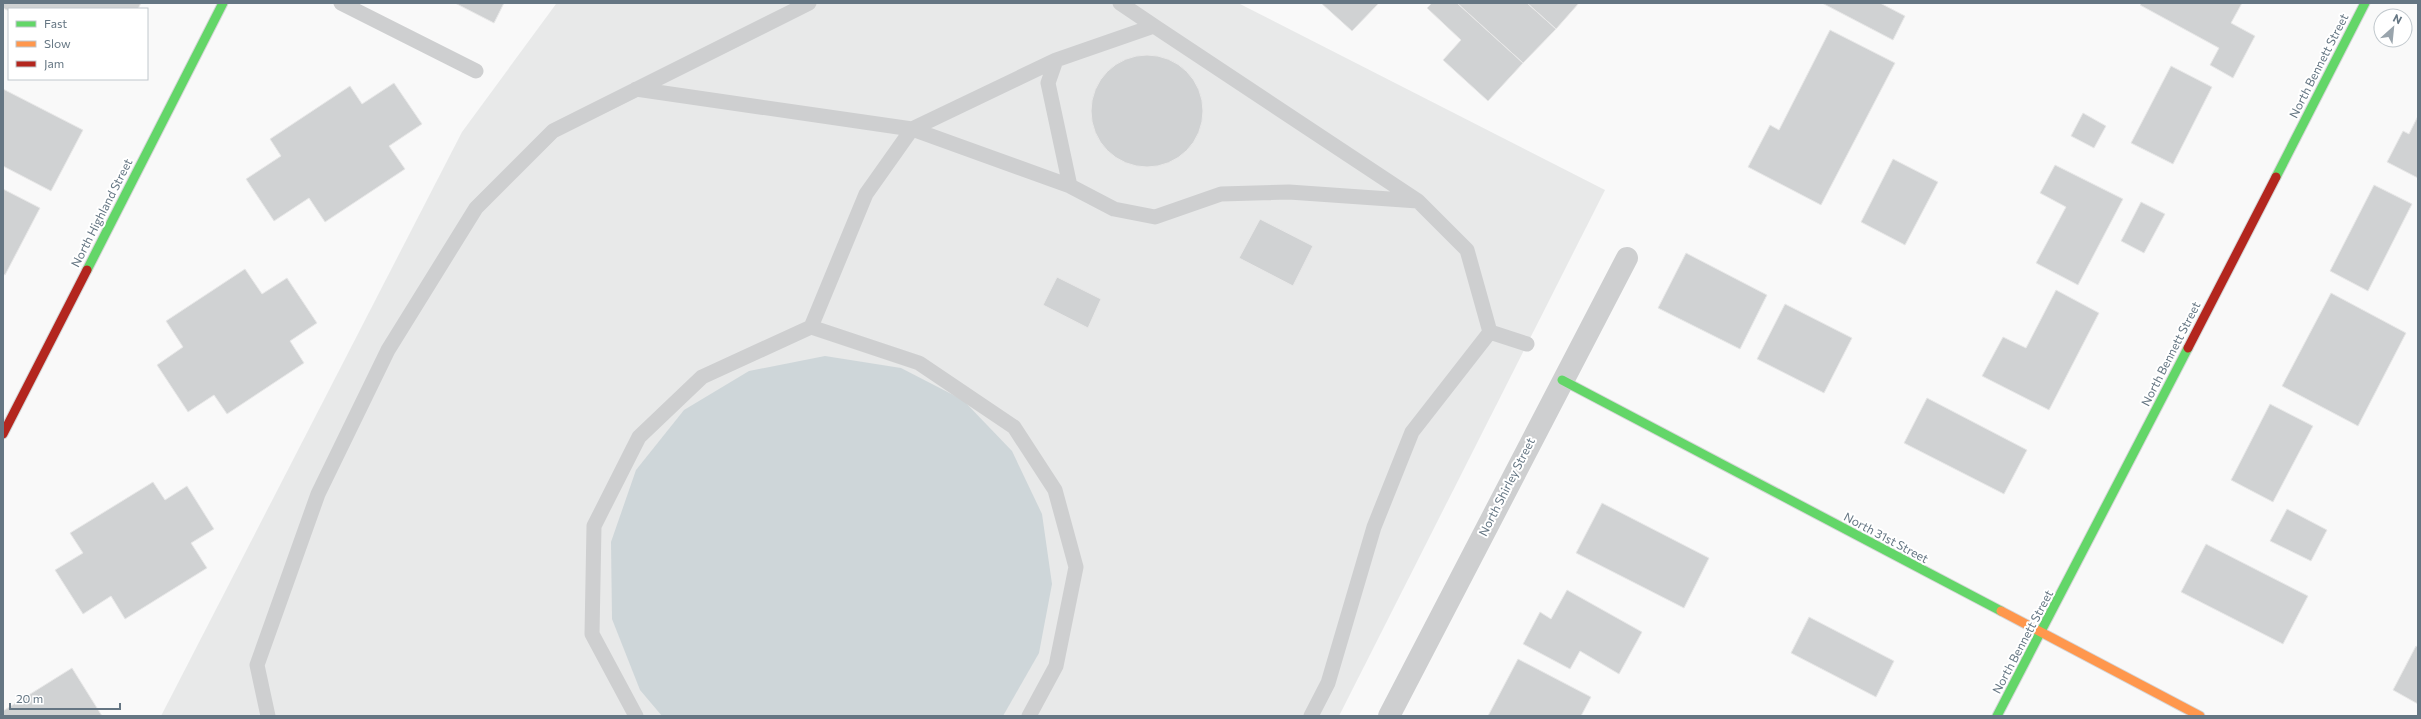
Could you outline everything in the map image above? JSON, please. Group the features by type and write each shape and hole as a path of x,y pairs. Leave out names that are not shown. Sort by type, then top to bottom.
{"street":[{"name":"North Highland Street","path":"3,434 223,3"},
{"name":"North Bennett Street","path":"1997,716 2041,634 2365,3"},
{"name":"North Shirley Street","path":"1389,716 1562,380 1627,258"},
{"name":"North 31st Street","path":"1562,380 2041,634 2200,716"}],"lane":[{"path":"341,3 476,71"},
{"path":"268,716 257,665 318,494 388,350 476,208 553,131 809,3"},
{"path":"1120,3 1418,201 1467,250 1490,332"},
{"path":"636,716 592,634 594,526 639,437 702,377 811,327 866,194 912,129 1056,60 1154,26"},
{"path":"1056,60 1048,83 1070,186"},
{"path":"636,89 912,129 1070,186 1114,209 1155,218 1221,194 1289,192 1418,201"},
{"path":"811,327 919,363 1014,427 1055,490 1076,567 1056,666 1030,716"},
{"path":"1490,332 1527,344"},
{"path":"1311,716 1328,684 1374,527 1412,432 1490,332"}],"shaded area":[{"path":"1238,3 1605,190 1339,716 161,716 462,132 556,4"},
{"path":"825,356 901,368 963,400 1012,451 1042,514 1052,584 1039,653 1003,716 662,716 640,690 612,619 611,542 636,470 684,410 749,371"}],"building":[{"path":"3,3 141,3 138,8 8,8 8,10 3,8"},
{"path":"455,3 504,3 494,23"},
{"path":"1321,3 1379,3 1352,31"},
{"path":"1432,3 1457,3 1523,63 1488,101 1443,60 1461,40 1427,8"},
{"path":"1457,3 1527,3 1556,29 1523,63"},
{"path":"1527,3 1579,3 1556,29"},
{"path":"1822,3 1880,3 1905,16 1893,40"},
{"path":"2142,3 2242,3 2231,23 2255,36 2233,78 2210,65 2219,48 2140,5"},
{"path":"1830,30 1895,63 1821,205 1748,167 1770,125 1779,130"},
{"path":"1147,55 1169,59 1187,71 1199,89 1203,111 1199,133 1187,151 1169,163 1147,167 1125,163 1107,151 1095,133 1091,111 1095,89 1107,71 1125,59"},
{"path":"2171,66 2212,87 2173,164 2131,143"},
{"path":"394,83 422,124 389,146 405,169 325,222 309,198 274,221 246,179 281,156 270,139 350,86 362,104"},
{"path":"3,89 83,130 51,191 3,166"},
{"path":"2083,113 2106,126 2094,148 2071,136"},
{"path":"2418,116 2418,178 2387,162 2403,131 2409,134"},
{"path":"1893,159 1938,182 1905,245 1861,222"},
{"path":"2055,165 2123,199 2078,285 2036,263 2066,207 2040,193"},
{"path":"2374,185 2412,204 2368,291 2330,271"},
{"path":"3,189 40,208 5,275 3,274"},
{"path":"2141,202 2165,214 2144,253 2121,241"},
{"path":"1260,219 1313,246 1293,286 1239,258"},
{"path":"1686,253 1767,295 1740,349 1658,308"},
{"path":"245,269 262,294 287,278 317,323 290,341 304,363 227,414 214,395 188,412 157,365 183,347 166,321"},
{"path":"1057,277 1101,299 1088,328 1043,305"},
{"path":"2056,290 2099,313 2049,410 1982,376 2003,337 2026,348"},
{"path":"2331,293 2406,333 2358,426 2282,386"},
{"path":"1785,304 1852,338 1824,393 1757,359"},
{"path":"1927,398 2027,450 2004,494 1904,443"},
{"path":"2270,404 2313,426 2273,502 2231,480"},
{"path":"153,482 165,500 187,486 214,529 191,543 207,568 125,619 111,596 83,614 55,570 83,553 70,533"},
{"path":"1602,503 1709,558 1684,608 1576,553"},
{"path":"2287,509 2327,530 2311,561 2270,541"},
{"path":"2206,544 2308,596 2283,644 2181,592"},
{"path":"1567,590 1642,632 1619,674 1580,651 1570,669 1523,644 1540,612 1551,619"},
{"path":"1809,617 1894,661 1876,697 1791,653"},
{"path":"2416,646 2418,647 2418,704 2393,690"},
{"path":"1518,659 1591,697 1581,716 1488,716"},
{"path":"72,668 102,716 3,716 3,711"}],"traffic: fast":[{"path":"87,270 223,3"},
{"path":"2276,177 2365,3"},
{"path":"1997,716 2188,348"},
{"path":"1562,380 2001,611"}],"traffic: slow":[{"path":"2001,611 2200,716"}],"traffic: jam":[{"path":"2188,348 2276,177"},
{"path":"3,434 87,270"}]}
